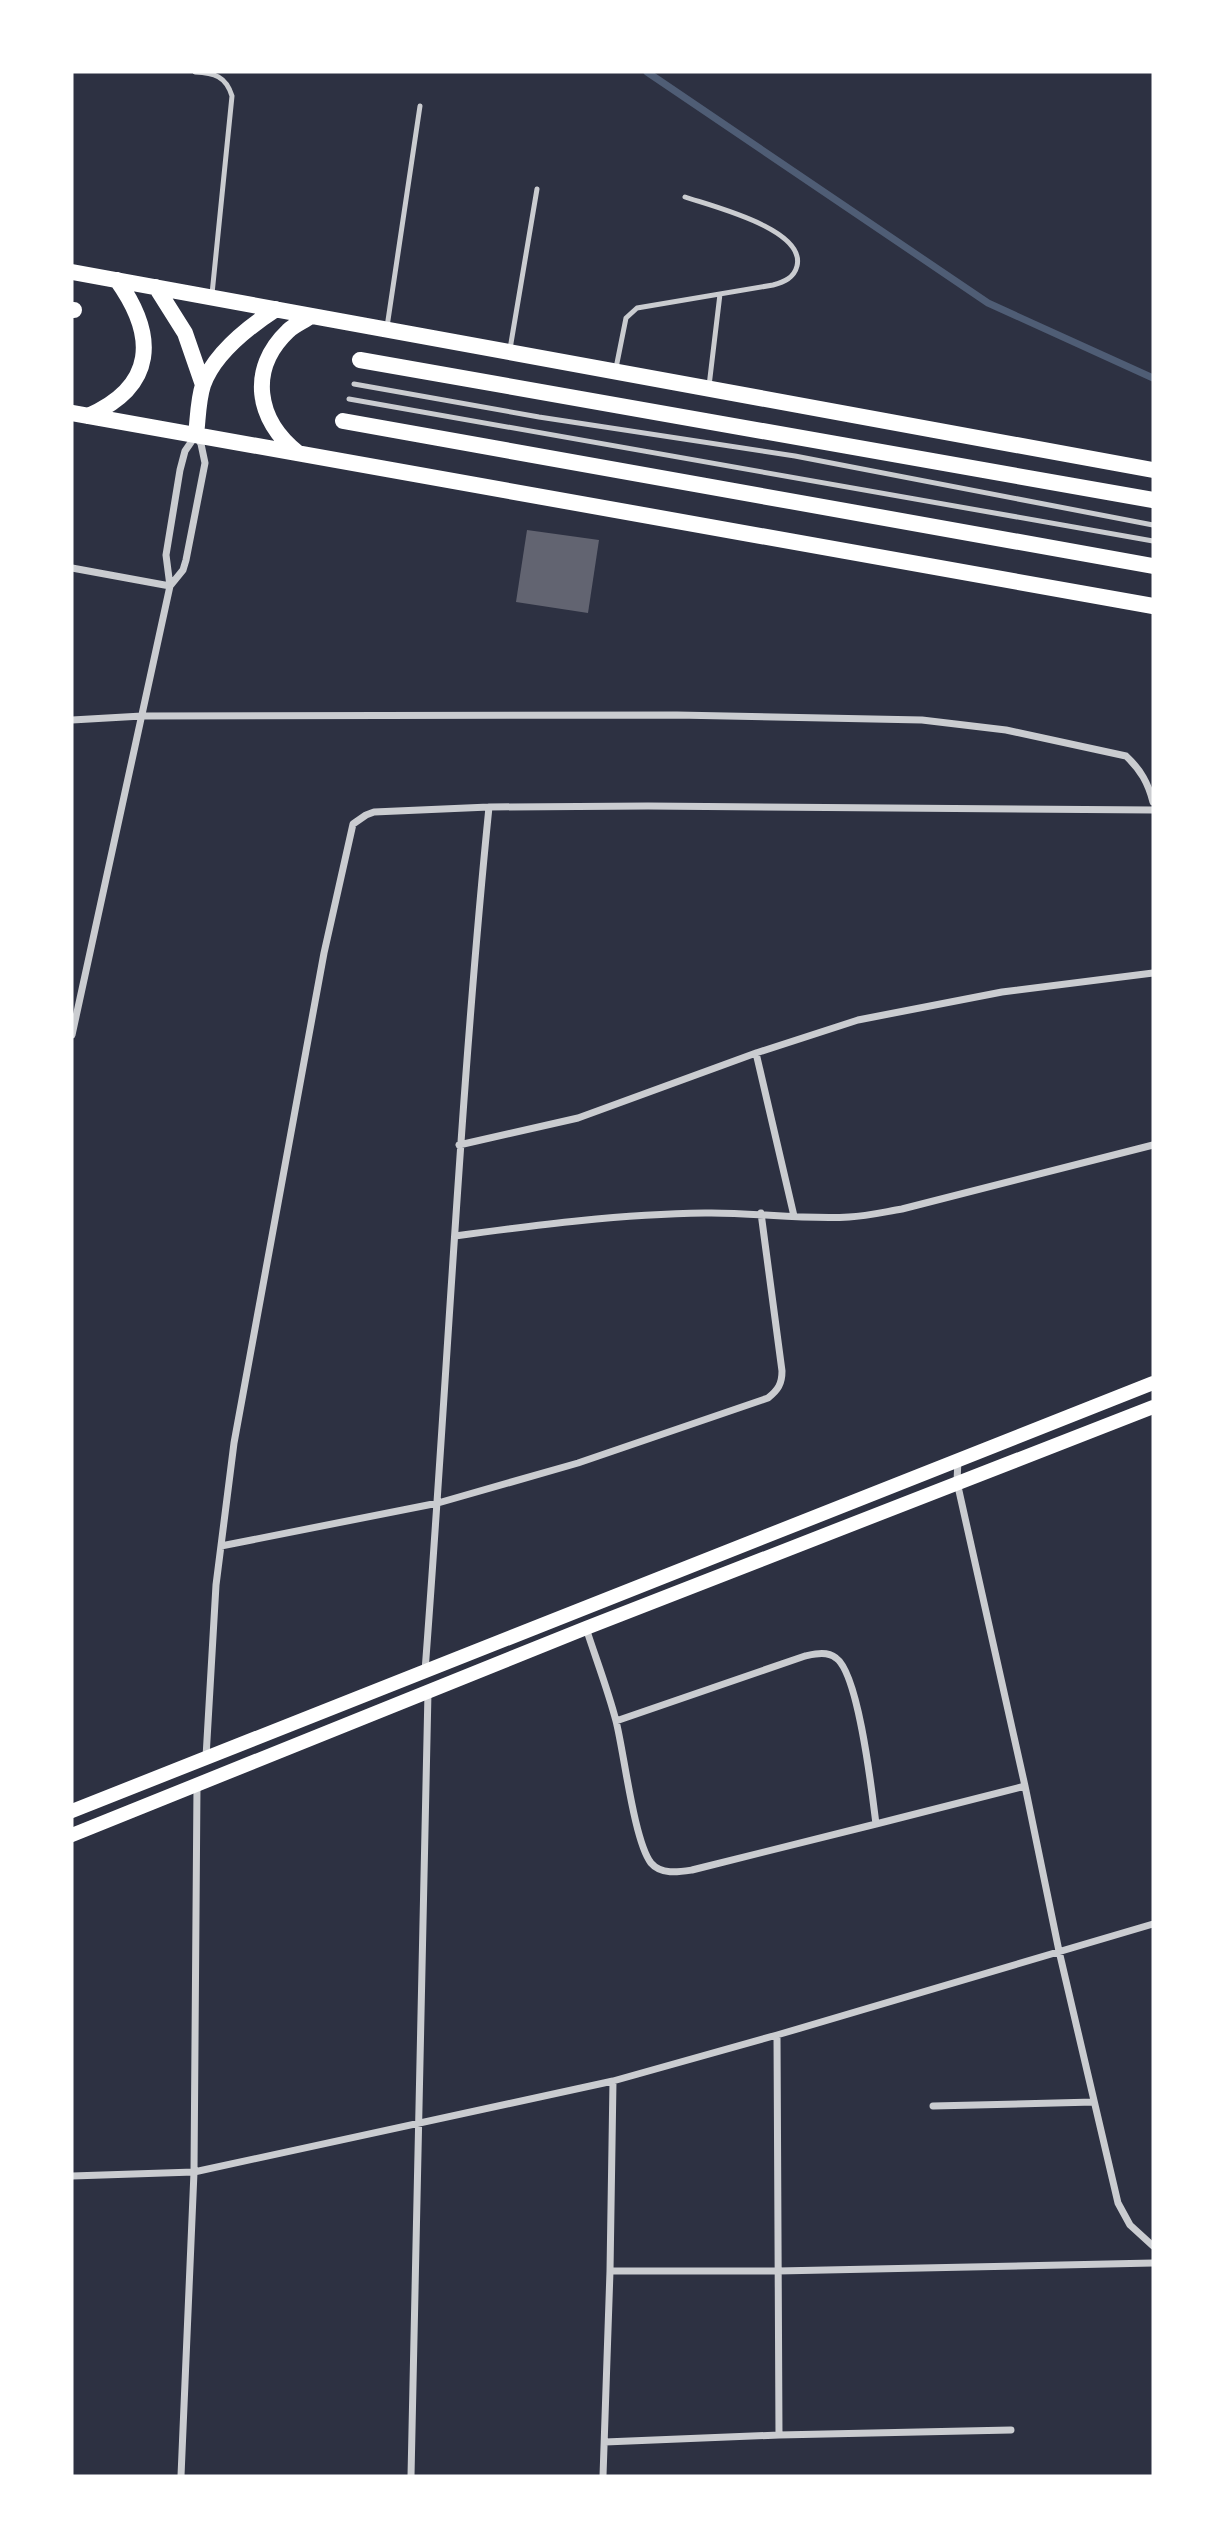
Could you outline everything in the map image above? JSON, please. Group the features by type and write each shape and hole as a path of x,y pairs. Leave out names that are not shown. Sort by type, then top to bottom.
{"highway":[{"path":"72,271 1153,470"},
{"path":"88,416 120,398 129,389 141,368 145,344 141,319 130,297 117,280"},
{"path":"156,287 184,333 203,385"},
{"path":"196,435 203,385 217,362 234,341 254,323 276,309"},
{"path":"300,455 281,439 268,418 262,394 264,370 274,347 290,329 311,316"},
{"path":"360,360 1153,500"},
{"path":"72,413 1153,606"},
{"path":"343,421 1153,566"}],"main road":[{"path":"72,1811 1153,1383"},
{"path":"72,1835 586,1628 1153,1406"}],"street":[{"path":"72,1035 170,586 166,555 180,470 185,451 196,435"},
{"path":"170,586 187,560 204,473 204,453 196,435"},
{"path":"72,568 170,586"},
{"path":"72,720 142,716 677,715 922,720 1006,730 1126,756 1144,776 1153,802"},
{"path":"206,1758 221,1546 234,1443 324,953 353,824 374,813 489,807 1153,810"},
{"path":"425,1672 459,1145 472,972 489,807"},
{"path":"459,1145 578,1118 756,1053 858,1020 1002,992 1153,972"},
{"path":"756,1053 794,1216"},
{"path":"455,1236 608,1219 701,1213 849,1217 902,1209 1153,1145"},
{"path":"221,1546 438,1503 590,1459 768,1398 778,1391 782,1371 761,1213"},
{"path":"958,1459 957,1482 1059,1951 1118,2203 1130,2225 1153,2246"},
{"path":"586,1628 616,1721 641,1839 652,1864 659,1869 668,1872 692,1870 1025,1786"},
{"path":"616,1721 805,1656 828,1654 837,1658 850,1677 862,1730 876,1824"},
{"path":"411,2476 428,1692"},
{"path":"181,2476 194,2172 198,1785"},
{"path":"72,2176 194,2172 613,2081 1153,1924"},
{"path":"777,2035 779,2435"},
{"path":"603,2476 613,2081"},
{"path":"933,2106 1094,2102"},
{"path":"610,2271 778,2271 1153,2263"},
{"path":"605,2442 1011,2430"}],"lane":[{"path":"195,72 215,74 223,79 232,96 212,297"},
{"path":"387,330 420,106"},
{"path":"510,353 537,189"},
{"path":"615,371 623,326 631,312 645,307 782,283 796,271 796,252 791,244 773,230 685,197"},
{"path":"708,389 720,294"},
{"path":"354,384 539,417 795,456 1153,525"},
{"path":"349,399 1153,541"}],"building":[{"path":"527,530 599,540 588,613 516,602"}],"waterway":[{"path":"647,72 988,303 1153,378"}]}
